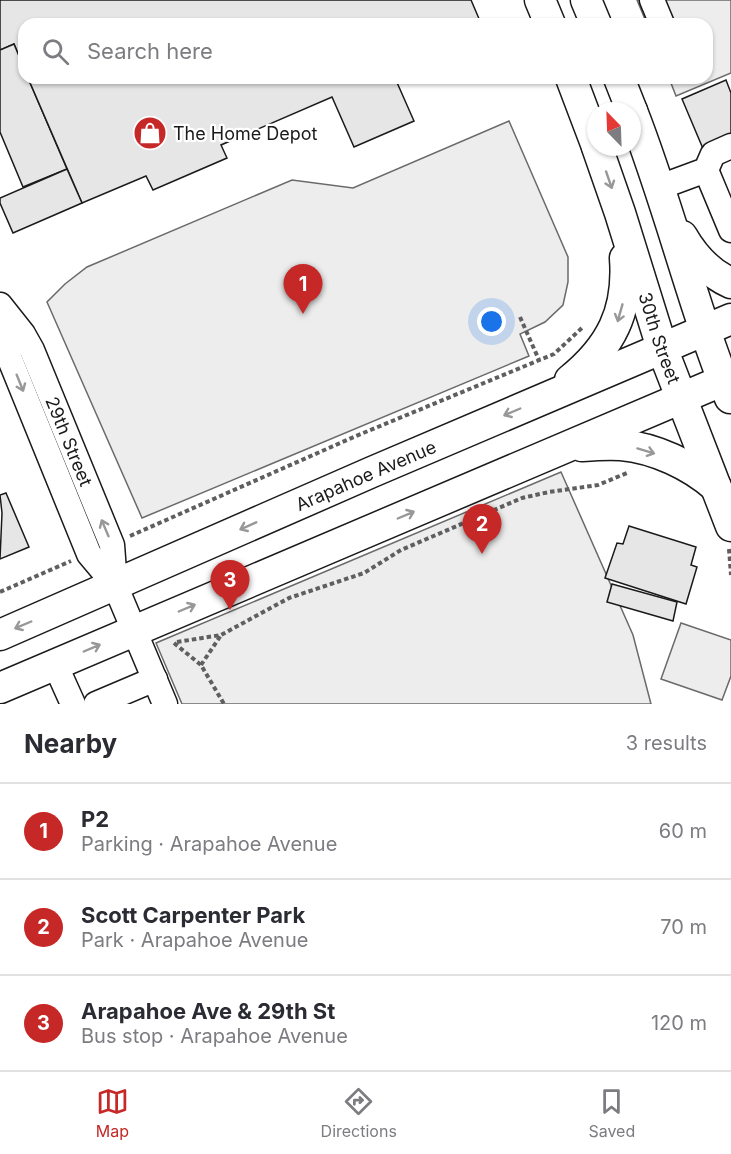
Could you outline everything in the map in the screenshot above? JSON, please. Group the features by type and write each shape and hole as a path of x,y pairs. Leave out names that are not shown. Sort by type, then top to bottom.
{"main road":[{"path":"540,0 548,18"},
{"path":"586,0 594,18"},
{"name":"30th Street","path":"573,84 587,119"},
{"path":"621,84 628,102"},
{"path":"0,688 567,446 680,399 728,385 718,324 671,219 641,135"},
{"name":"30th Street","path":"601,156 662,348 731,526"},
{"path":"543,399 571,380 595,358 617,323 625,286 625,257 620,213"},
{"path":"671,219 695,256 711,271 731,283"},
{"name":"Arapahoe Avenue","path":"0,635 718,324"},
{"path":"567,446 620,445 644,450 685,466 716,488"}],"street":[{"path":"652,0 660,18"},
{"path":"660,187 706,170 713,154 731,146"},
{"path":"706,170 731,230"},
{"name":"29th Street","path":"0,306 23,334 32,350 112,545 115,585 165,704"},
{"name":"29th Street","path":"0,306 7,352 89,554 115,585"},
{"path":"55,664 73,704"},
{"path":"96,704 154,679"}],"path":[{"path":"519,317 539,360"},
{"path":"112,545 356,436 554,354 587,324"},
{"path":"224,704 201,664 174,643 221,634 289,598 364,573 401,550 522,498 598,485 624,473 633,472"},
{"path":"0,592 89,554"},
{"path":"201,664 221,634"}],"shaded area":[{"path":"637,0 731,0 731,73 713,81 713,18 644,18"},
{"path":"671,84 705,84 676,96"},
{"path":"509,121 568,257 568,282 563,305 545,322 520,334 529,356 142,518 47,302 87,267 292,180 353,188"},
{"path":"561,472 633,635 651,704 182,704 156,643"},
{"path":"681,623 731,640 731,676 722,700 661,679"}],"building":[{"path":"0,0 471,0 479,18 18,18 18,54 14,44 0,50"},
{"path":"14,44 18,54 18,84 31,84 67,169 23,187 0,132 0,50"},
{"path":"726,80 731,93 731,140 704,151 682,99"},
{"name":"The Home Depot","path":"31,84 398,84 414,121 354,147 332,97 221,145 227,158 153,190 146,176 82,203"},
{"path":"67,169 82,203 13,233 0,198"},
{"path":"6,493 29,547 0,559 2,513 0,495"},
{"path":"629,526 696,547 691,565 697,567 686,604 605,578 617,543 623,544"},
{"path":"612,584 677,602 673,621 607,602"}],"place":[{"name":"The Home Depot","path":"150,133"},
{"name":"P2","path":"303,314"},
{"name":"Scott Carpenter Park","path":"482,554"},
{"name":"Arapahoe Ave & 29th St","path":"230,610"}]}
